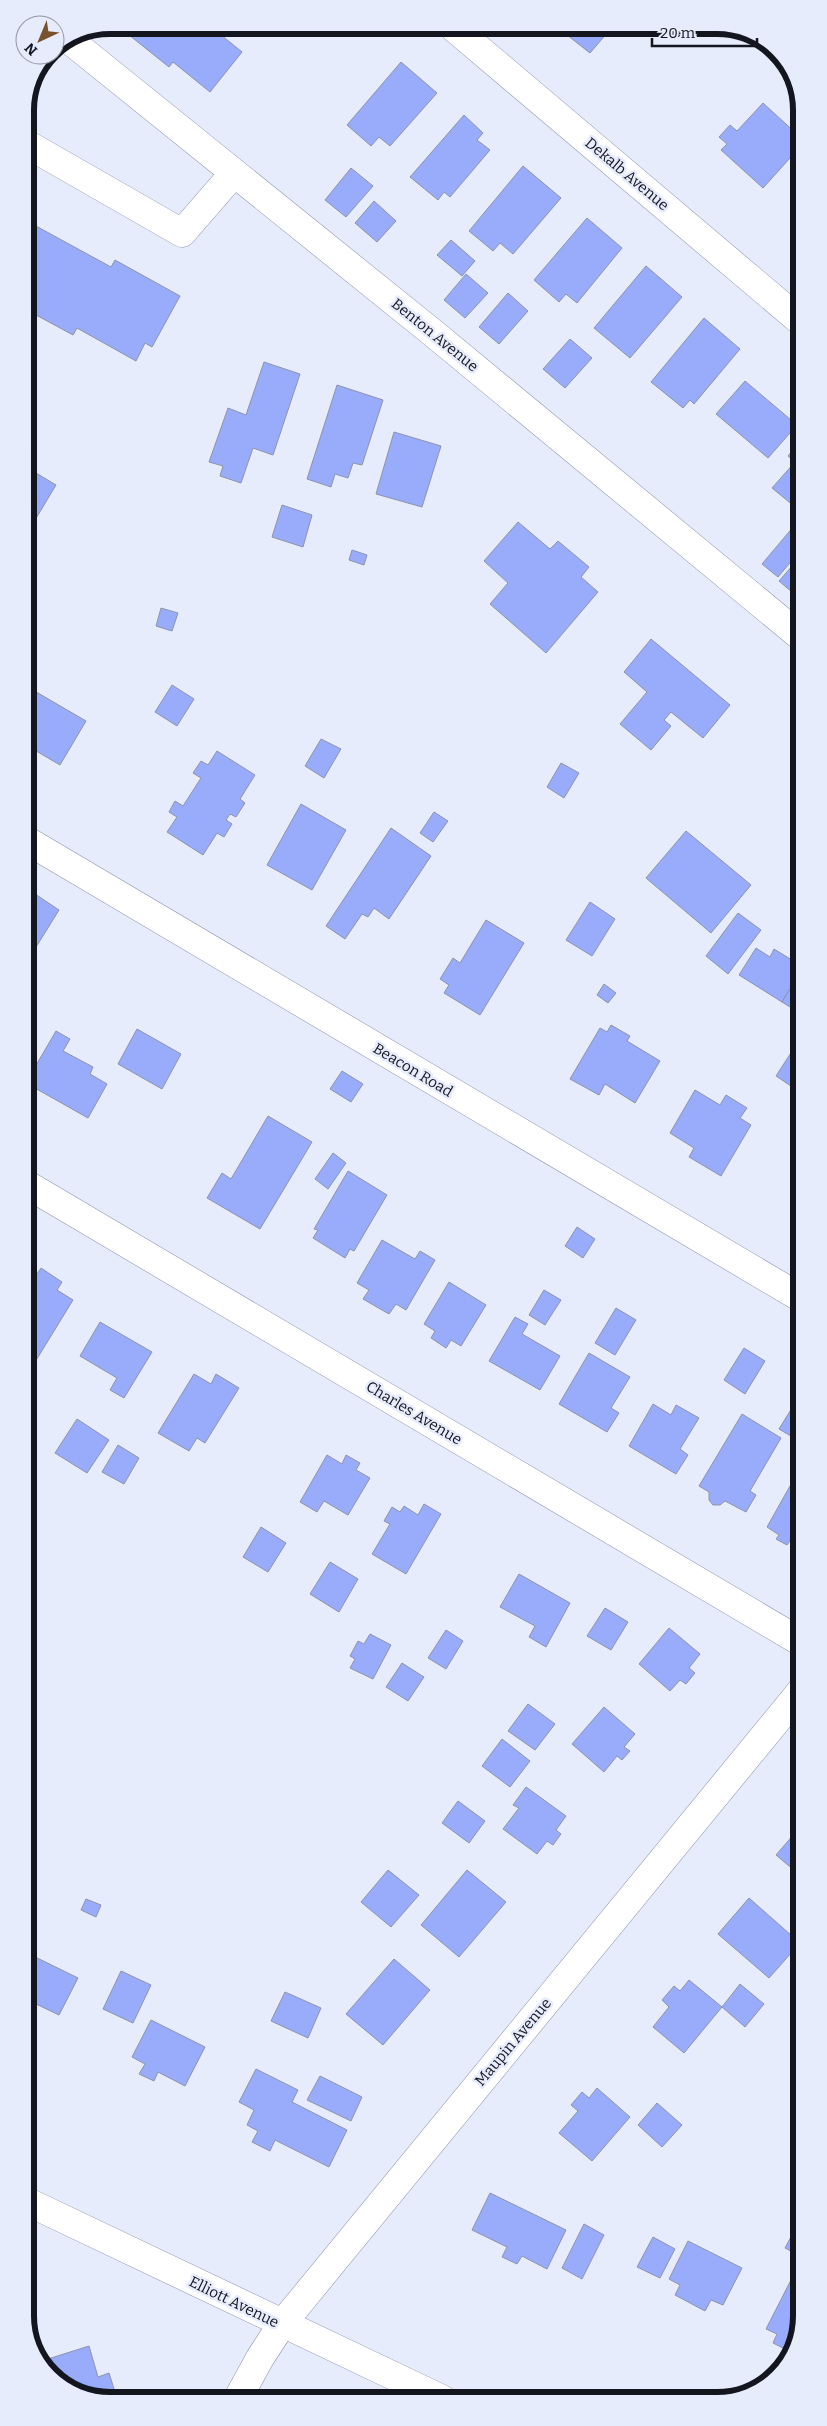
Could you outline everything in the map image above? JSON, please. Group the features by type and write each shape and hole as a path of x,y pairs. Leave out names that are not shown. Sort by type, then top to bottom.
{"street":[{"name":"Dekalb Avenue","path":"461,34 793,314"},
{"name":"Benton Avenue","path":"74,44 433,332 793,630"},
{"path":"34,148 182,233 234,172"},
{"name":"Beacon Road","path":"34,845 793,1293"},
{"name":"Charles Avenue","path":"34,1189 793,1637"},
{"name":"Maupin Avenue","path":"242,2392 260,2358 282,2324 793,1701"},
{"name":"Elliott Avenue","path":"34,2205 427,2392"}],"building":[{"path":"128,34 220,34 242,52 210,92 173,62 169,67"},
{"path":"566,34 606,34 590,53"},
{"path":"401,62 437,93 390,146 379,137 371,146 347,125"},
{"path":"763,103 793,130 793,155 763,188 721,150 727,144 719,137 730,125 737,131"},
{"path":"464,115 483,133 477,140 490,150 450,197 444,192 438,200 410,177"},
{"path":"523,166 561,198 513,254 500,243 493,251 469,231"},
{"path":"351,168 373,186 346,217 325,200"},
{"path":"374,201 396,221 377,242 355,223"},
{"path":"587,218 622,248 577,303 566,294 559,302 534,280"},
{"path":"34,225 111,267 115,260 180,296 152,347 145,343 136,361 77,328 73,335 34,314"},
{"path":"451,240 475,261 462,276 437,255"},
{"path":"646,266 682,297 630,358 594,328"},
{"path":"466,274 488,293 465,318 444,300"},
{"path":"508,293 528,311 499,344 479,327"},
{"path":"704,318 740,349 694,404 690,400 683,408 651,382"},
{"path":"570,339 592,358 565,388 543,369"},
{"path":"264,362 300,374 273,455 253,448 241,483 220,476 223,466 209,462 228,408 246,415"},
{"path":"745,381 793,422 793,430 768,458 716,414"},
{"path":"337,385 383,400 362,465 353,463 348,478 335,474 331,487 307,479"},
{"path":"394,432 441,446 422,507 376,494"},
{"path":"793,450 793,460 788,456"},
{"path":"793,464 793,505 772,488"},
{"path":"34,472 56,485 34,522"},
{"path":"282,505 312,515 303,547 272,537"},
{"path":"518,522 550,549 558,541 589,567 581,577 598,592 546,653 490,604 508,583 484,561"},
{"path":"793,527 793,559 778,577 762,564"},
{"path":"352,550 367,555 364,565 349,560"},
{"path":"793,565 793,593 779,581"},
{"path":"161,608 178,613 172,631 156,626"},
{"path":"651,639 730,705 703,738 671,712 664,720 671,726 651,750 620,724 647,692 624,672"},
{"path":"172,685 194,699 177,726 155,712"},
{"path":"34,691 86,721 60,765 34,750"},
{"path":"321,739 341,749 324,778 305,766"},
{"path":"217,751 255,775 240,799 245,803 236,817 230,814 226,820 232,824 224,837 217,833 203,855 167,832 177,817 169,812 175,801 183,806 201,778 193,773 201,761 208,765"},
{"path":"561,763 579,773 564,798 547,787"},
{"path":"301,804 346,830 312,890 267,865"},
{"path":"434,812 448,821 433,842 420,833"},
{"path":"391,828 431,856 389,919 374,908 368,917 362,914 345,939 326,926"},
{"path":"686,831 751,885 711,933 646,878"},
{"path":"34,893 59,910 34,950"},
{"path":"590,902 615,919 592,956 566,940"},
{"path":"738,913 761,930 728,974 706,956"},
{"path":"486,920 524,943 480,1015 444,993 449,985 440,979 453,958 460,963"},
{"path":"756,948 770,957 774,949 793,961 793,984 782,1002 739,975"},
{"path":"604,984 616,993 608,1003 597,995"},
{"path":"789,990 793,993 793,1009 782,1002"},
{"path":"611,1025 630,1036 627,1041 660,1061 635,1103 605,1084 599,1095 570,1079 600,1028 607,1032"},
{"path":"137,1029 181,1054 162,1089 118,1064"},
{"path":"56,1031 70,1039 63,1051 93,1067 90,1074 107,1084 88,1118 34,1088 35,1067"},
{"path":"793,1050 793,1087 776,1076"},
{"path":"342,1071 363,1084 351,1102 330,1089"},
{"path":"695,1090 720,1105 726,1095 747,1108 740,1118 751,1125 721,1176 689,1157 694,1148 670,1133"},
{"path":"268,1116 312,1142 260,1229 207,1198 222,1173 231,1179"},
{"path":"333,1153 346,1163 328,1189 315,1179"},
{"path":"348,1171 387,1195 354,1251 350,1249 345,1258 313,1238 318,1230 314,1229"},
{"path":"577,1227 595,1239 583,1258 565,1246"},
{"path":"382,1240 415,1259 420,1251 435,1260 406,1310 396,1304 389,1314 363,1299 369,1290 357,1283"},
{"path":"41,1268 62,1282 57,1290 73,1300 34,1364 34,1276"},
{"path":"449,1282 486,1305 461,1346 451,1340 446,1348 431,1338 435,1331 424,1324"},
{"path":"544,1290 561,1300 545,1325 529,1315"},
{"path":"616,1308 636,1320 615,1355 595,1343"},
{"path":"515,1317 528,1324 522,1334 560,1356 540,1390 489,1361"},
{"path":"100,1322 152,1352 124,1398 110,1390 117,1378 80,1356"},
{"path":"744,1348 765,1361 745,1394 724,1380"},
{"path":"589,1353 630,1377 611,1408 619,1413 607,1432 559,1404"},
{"path":"194,1374 211,1384 216,1374 239,1388 205,1443 197,1438 189,1451 158,1433"},
{"path":"653,1404 671,1415 676,1405 699,1418 680,1449 688,1455 676,1474 629,1446"},
{"path":"793,1406 793,1437 779,1429"},
{"path":"742,1414 781,1438 750,1491 756,1495 746,1512 725,1501 720,1505 713,1505 709,1500 709,1492 699,1486"},
{"path":"77,1419 109,1440 87,1473 55,1453"},
{"path":"118,1445 139,1458 124,1484 102,1472"},
{"path":"327,1455 342,1464 346,1455 360,1463 356,1470 370,1478 348,1515 324,1501 317,1512 300,1502"},
{"path":"790,1486 793,1488 793,1540 791,1539 787,1545 776,1539 779,1535 767,1527"},
{"path":"424,1504 441,1514 406,1574 372,1554 390,1524 384,1521 392,1507 400,1512 404,1506 418,1515"},
{"path":"261,1527 286,1543 268,1572 243,1557"},
{"path":"330,1562 358,1579 339,1612 310,1594"},
{"path":"519,1574 570,1603 546,1647 529,1637 535,1626 500,1607"},
{"path":"605,1608 628,1622 611,1650 587,1636"},
{"path":"669,1628 700,1654 689,1668 695,1673 686,1684 680,1680 670,1691 639,1664"},
{"path":"446,1630 463,1641 446,1669 428,1658"},
{"path":"370,1634 391,1645 373,1679 350,1668 355,1659 350,1656 358,1641 364,1644"},
{"path":"402,1663 424,1677 408,1701 386,1687"},
{"path":"528,1704 555,1724 535,1750 508,1731"},
{"path":"604,1707 635,1734 624,1747 630,1751 622,1760 617,1756 604,1772 572,1744"},
{"path":"502,1739 530,1761 510,1787 482,1766"},
{"path":"526,1787 566,1816 556,1830 561,1834 553,1845 547,1841 537,1854 503,1829 519,1808 513,1805"},
{"path":"458,1801 485,1821 469,1843 442,1823"},
{"path":"793,1835 793,1869 776,1855"},
{"path":"388,1870 419,1895 391,1927 361,1902"},
{"path":"467,1870 506,1902 459,1957 421,1925"},
{"path":"749,1898 793,1937 793,1951 769,1978 718,1934"},
{"path":"86,1899 101,1905 96,1917 81,1910"},
{"path":"34,1956 78,1978 59,2015 34,2003"},
{"path":"394,1959 430,1990 383,2045 346,2014"},
{"path":"121,1971 151,1985 133,2023 103,2009"},
{"path":"689,1980 722,2007 684,2053 653,2027 669,2007 662,2000 674,1986 680,1991"},
{"path":"740,1984 764,2004 745,2027 722,2007"},
{"path":"285,1992 321,2008 308,2038 271,2021"},
{"path":"151,2020 205,2047 185,2086 158,2072 154,2081 139,2074 145,2064 132,2057"},
{"path":"256,2069 298,2090 292,2102 347,2130 329,2167 275,2140 270,2151 252,2142 258,2131 247,2125 254,2110 239,2102"},
{"path":"320,2076 362,2097 351,2121 307,2100"},
{"path":"597,2088 630,2117 592,2161 559,2133 578,2111 571,2105 582,2092 589,2098"},
{"path":"657,2103 682,2125 662,2147 638,2125"},
{"path":"490,2193 566,2230 547,2269 522,2256 517,2264 502,2257 507,2247 472,2230"},
{"path":"584,2224 604,2235 582,2279 562,2268"},
{"path":"793,2233 793,2252 785,2248"},
{"path":"653,2237 675,2249 660,2278 637,2267"},
{"path":"688,2241 742,2268 723,2305 711,2300 705,2311 675,2295 680,2285 669,2279"},
{"path":"792,2278 793,2326 785,2349 773,2343 777,2334 766,2329"},
{"path":"89,2346 98,2377 109,2373 115,2392 90,2390 72,2382 49,2363 48,2359"}]}
